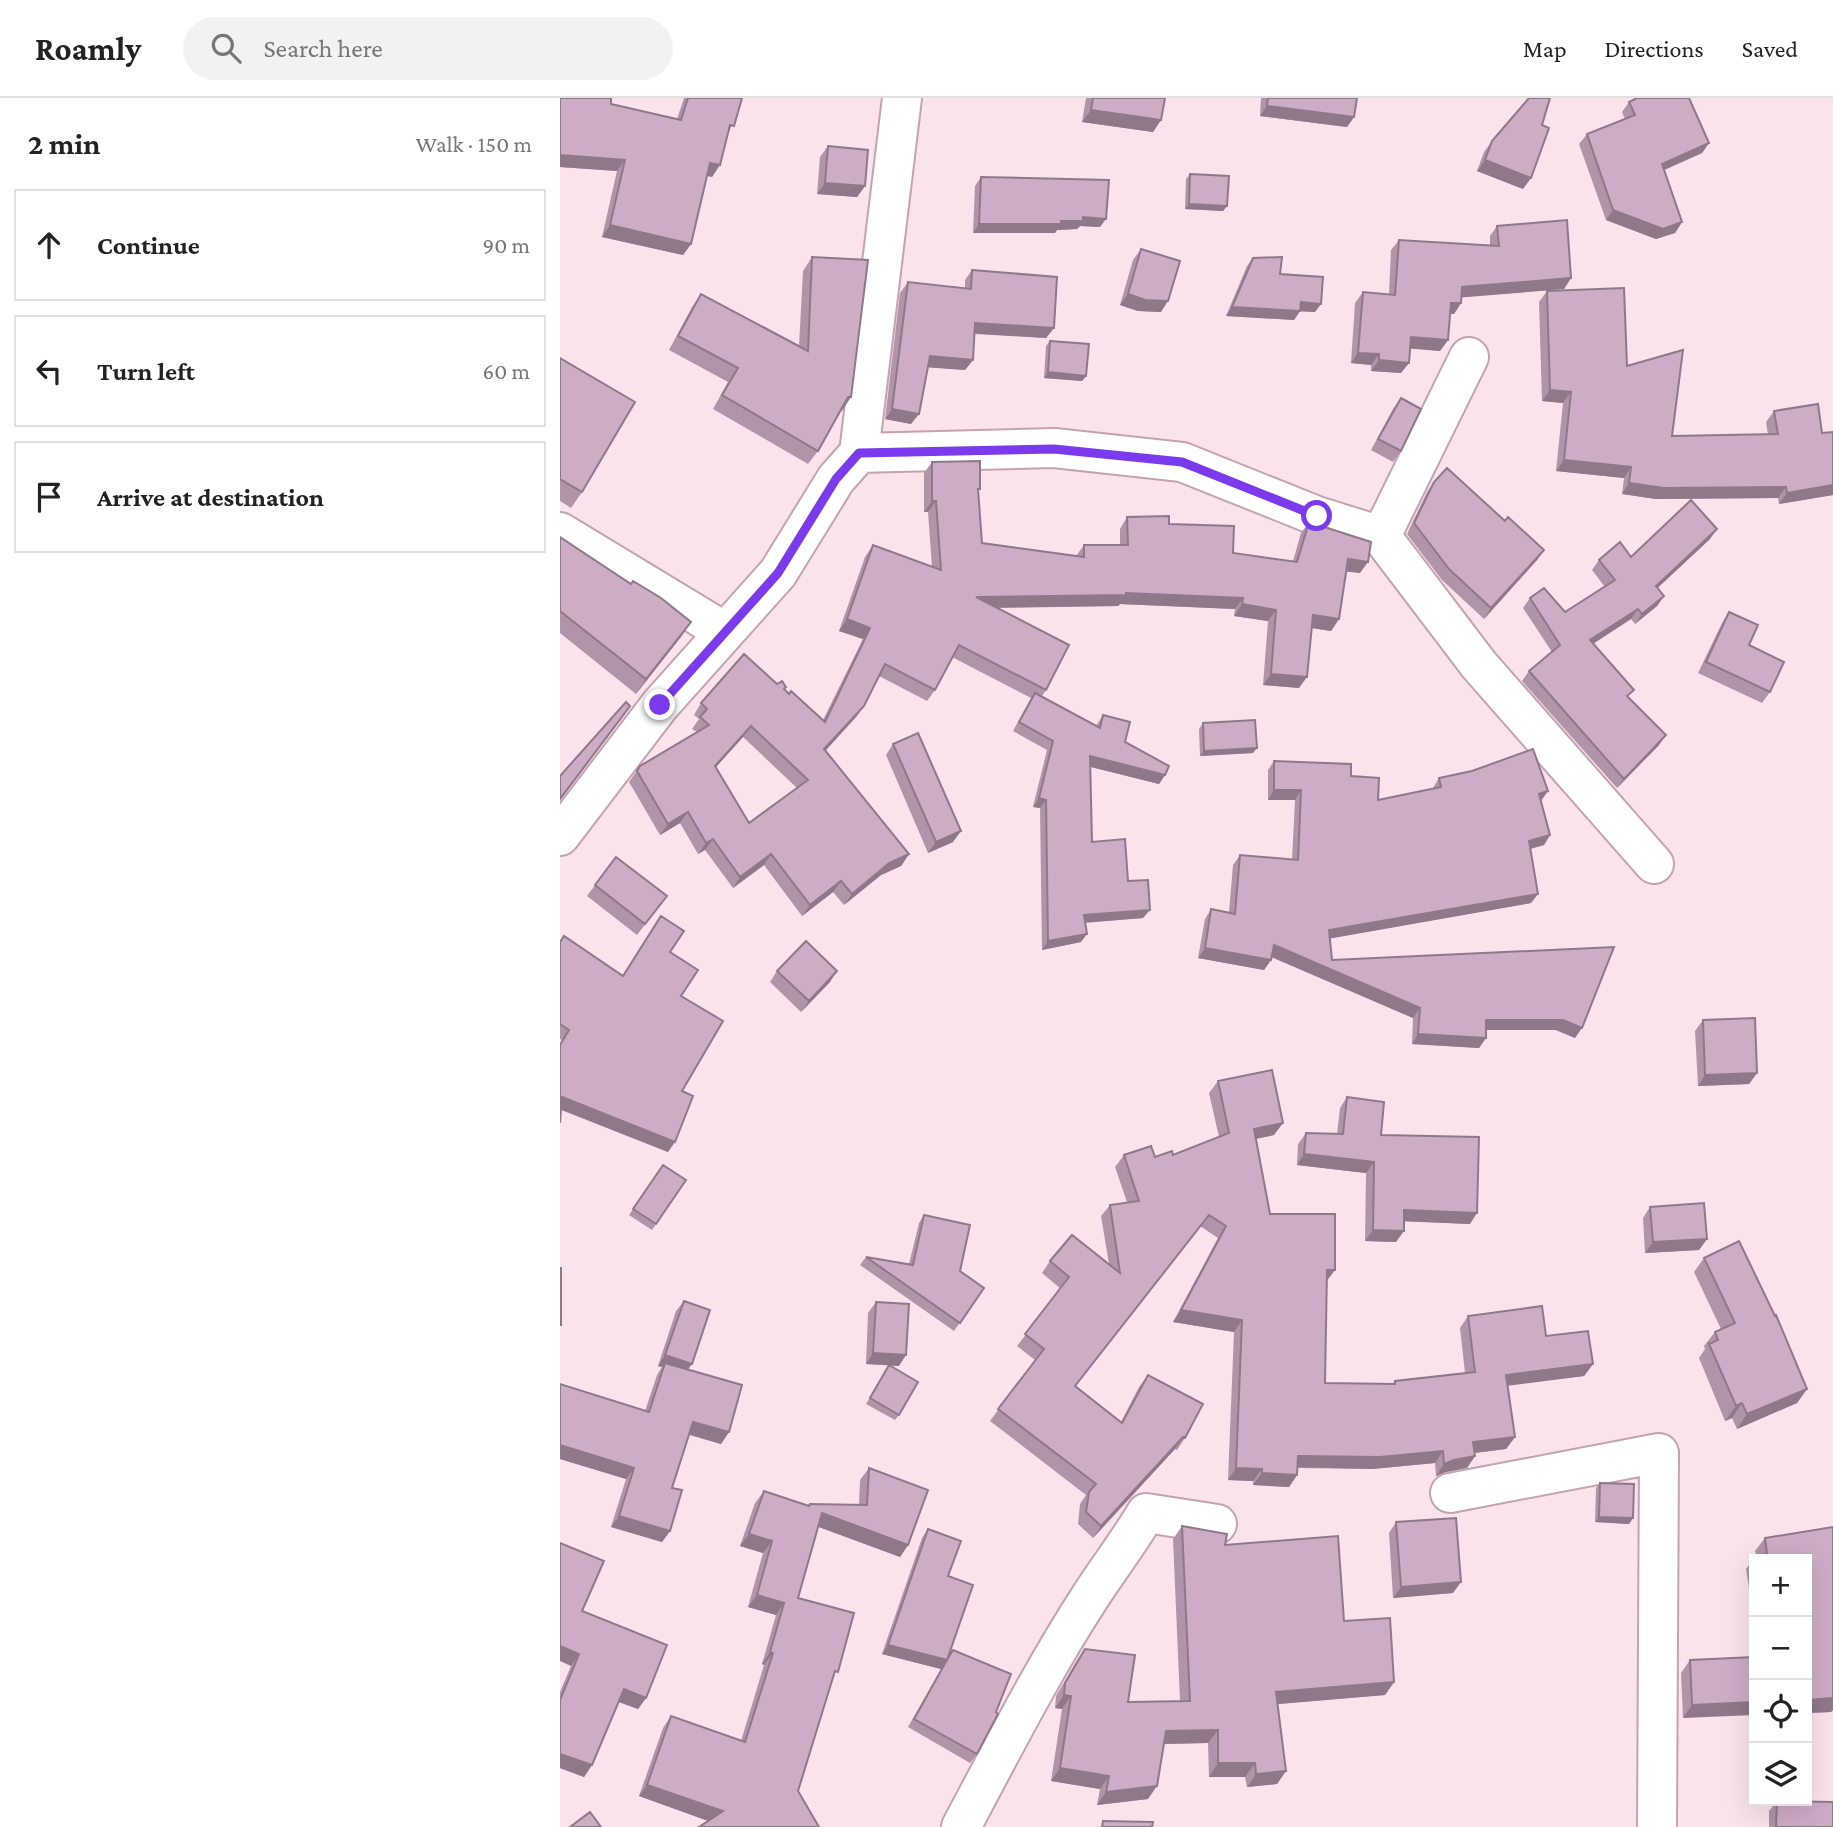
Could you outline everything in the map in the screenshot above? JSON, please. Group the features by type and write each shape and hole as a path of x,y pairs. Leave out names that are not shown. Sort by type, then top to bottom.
{"street":[{"path":"560,836 660,705 778,573 836,479 859,453 902,98"},
{"path":"1381,536 1469,356"},
{"path":"859,453 1054,449 1182,462 1317,516 1381,536 1479,665 1654,864"},
{"path":"560,532 725,632"},
{"path":"1450,1493 1659,1453 1657,1827"},
{"path":"961,1827 1034,1691 1090,1597 1146,1513 1217,1524"}],"building":[{"path":"560,98 611,98 611,104 681,120 688,98 742,98 734,126 730,125 720,165 710,163 691,244 610,225 625,160 560,155"},
{"path":"1093,98 1165,98 1161,120 1091,110"},
{"path":"1268,98 1357,98 1354,117 1267,106"},
{"path":"1529,98 1550,98 1542,125 1549,128 1531,178 1485,160 1492,141"},
{"path":"1637,98 1689,98 1709,143 1662,164 1682,222 1663,229 1613,210 1587,134 1635,115 1629,102"},
{"path":"828,146 868,150 865,186 825,183"},
{"path":"1190,174 1229,176 1227,206 1189,204"},
{"path":"981,177 1109,180 1106,219 1083,217 1083,221 1061,221 1061,224 979,224"},
{"path":"1567,220 1571,278 1462,287 1461,303 1451,303 1448,340 1411,337 1409,363 1379,360 1379,354 1358,353 1363,292 1395,295 1399,240 1499,246 1497,226"},
{"path":"1141,249 1180,261 1168,301 1145,300 1128,294"},
{"path":"812,257 868,260 851,397 848,397 818,451 722,395 738,368 678,336 701,294 808,351"},
{"path":"1282,257 1280,274 1323,277 1321,304 1301,302 1300,311 1232,307 1253,258"},
{"path":"972,270 1057,277 1054,328 975,323 973,360 930,356 919,414 892,409 908,282 971,289"},
{"path":"1624,288 1627,366 1683,350 1672,436 1778,434 1774,411 1818,404 1822,433 1833,432 1833,485 1787,493 1786,487 1664,488 1629,483 1631,467 1564,460 1571,392 1550,390 1547,291"},
{"path":"1050,341 1089,344 1086,376 1048,372"},
{"path":"560,358 635,402 582,492 560,479"},
{"path":"1401,398 1421,409 1401,451 1378,439"},
{"path":"980,461 978,489 982,543 1084,557 1084,545 1128,545 1127,517 1169,516 1169,524 1234,526 1233,553 1297,562 1309,522 1371,542 1368,562 1348,559 1339,619 1313,615 1307,677 1271,674 1276,610 1242,604 1243,598 1126,593 976,597 1069,645 1046,690 959,645 935,690 885,664 864,706 824,749 909,854 889,863 852,894 841,881 810,905 771,854 740,877 713,839 706,843 688,812 668,824 637,771 640,766 709,725 700,717 707,709 701,703 744,654 777,684 782,681 789,694 791,691 825,722 870,628 847,619 873,545 941,570 936,501 932,501 932,462","holes":["751,726 808,780 749,823 715,766"]},
{"path":"1447,468 1505,521 1508,517 1544,550 1491,608 1449,569 1414,523 1434,482"},
{"path":"1691,500 1717,529 1656,586 1664,596 1642,614 1638,609 1590,640 1634,690 1627,696 1666,735 1624,779 1529,671 1560,645 1530,598 1544,588 1565,612 1615,580 1599,560 1620,542 1631,557"},
{"path":"560,537 631,584 633,581 661,598 691,622 646,679 560,611"},
{"path":"1729,612 1758,625 1749,645 1784,662 1770,692 1706,662"},
{"path":"1035,693 1100,728 1103,715 1130,722 1125,742 1169,766 1165,775 1090,756 1092,842 1125,839 1128,881 1148,880 1150,910 1084,915 1087,934 1048,941 1046,800 1039,798 1053,741 1019,722"},
{"path":"626,702 630,706 560,799 560,776"},
{"path":"1255,720 1257,748 1204,751 1203,723"},
{"path":"918,733 961,831 936,842 893,744"},
{"path":"1533,749 1548,791 1539,794 1550,835 1529,841 1538,894 1329,930 1332,960 1614,947 1582,1028 1563,1020 1486,1020 1486,1038 1418,1034 1420,1008 1274,945 1271,960 1205,948 1211,909 1235,914 1240,855 1298,860 1301,790 1274,790 1274,761 1351,764 1351,776 1379,778 1378,800 1441,787 1439,778 1472,771"},
{"path":"616,857 667,896 645,924 595,885"},
{"path":"661,916 684,931 670,952 698,970 681,996 723,1021 682,1091 693,1096 675,1142 562,1097 560,1123 560,1045 569,1030 560,1024 560,942 564,936 623,976"},
{"path":"806,941 837,971 809,1001 777,971"},
{"path":"1755,1018 1757,1073 1705,1075 1703,1020"},
{"path":"1272,1070 1283,1123 1254,1129 1270,1214 1335,1214 1335,1270 1327,1270 1325,1383 1395,1384 1395,1381 1475,1372 1468,1316 1542,1306 1546,1336 1588,1331 1593,1364 1506,1375 1515,1437 1473,1442 1475,1456 1444,1464 1443,1451 1380,1457 1298,1456 1297,1475 1236,1468 1242,1320 1181,1310 1226,1226 1209,1215 1075,1386 1122,1423 1148,1375 1203,1404 1185,1438 1183,1437 1101,1526 1086,1512 1089,1492 1096,1484 998,1409 1044,1349 1025,1334 1069,1277 1050,1261 1072,1235 1120,1273 1110,1205 1139,1201 1124,1155 1151,1146 1155,1157 1172,1151 1173,1155 1229,1133 1218,1081"},
{"path":"1347,1097 1384,1102 1381,1135 1479,1137 1477,1213 1404,1210 1404,1231 1373,1230 1374,1162 1304,1154 1306,1133 1343,1134"},
{"path":"663,1165 686,1180 656,1224 633,1209"},
{"path":"1704,1203 1707,1239 1653,1242 1650,1207"},
{"path":"924,1215 970,1225 960,1271 984,1288 960,1323 866,1257 913,1265"},
{"path":"1739,1241 1776,1315 1807,1389 1747,1414 1742,1403 1736,1406 1709,1344 1718,1340 1715,1332 1735,1323 1704,1258"},
{"path":"561,1268 561,1325 560,1325"},
{"path":"684,1301 710,1310 692,1364 665,1355"},
{"path":"876,1302 909,1304 906,1355 873,1353"},
{"path":"665,1363 742,1385 729,1432 693,1422 672,1488 682,1490 670,1531 619,1516 634,1468 560,1445 560,1384 649,1412"},
{"path":"889,1365 918,1382 899,1415 870,1398"},
{"path":"869,1468 928,1490 908,1545 822,1513 798,1598 854,1613 838,1672 835,1671 798,1791 819,1827 699,1827 723,1811 647,1785 671,1716 745,1742 773,1653 770,1652 784,1603 757,1595 772,1541 749,1534 764,1491 809,1506 867,1505"},
{"path":"1600,1483 1634,1484 1633,1518 1599,1517"},
{"path":"1456,1518 1461,1582 1401,1587 1396,1522"},
{"path":"1182,1526 1227,1534 1225,1545 1338,1536 1344,1621 1390,1618 1394,1682 1276,1692 1286,1771 1256,1774 1255,1763 1218,1763 1218,1730 1166,1731 1157,1786 1106,1792 1109,1776 1060,1768 1071,1696 1064,1695 1065,1683 1085,1649 1135,1655 1128,1702 1190,1701"},
{"path":"1833,1527 1833,1698 1812,1700 1812,1554 1767,1554 1765,1538"},
{"path":"928,1529 961,1541 948,1576 973,1585 947,1660 888,1645"},
{"path":"560,1543 604,1561 582,1611 667,1645 646,1698 624,1689 592,1765 560,1754 560,1700 579,1654 560,1646"},
{"path":"953,1650 1011,1674 996,1712 998,1714 977,1754 914,1719"},
{"path":"1749,1657 1749,1702 1692,1705 1690,1660"},
{"path":"1812,1802 1833,1802 1833,1827 1776,1827 1777,1806 1812,1806"},
{"path":"590,1812 601,1827 570,1827"},
{"path":"1103,1821 1153,1822 1152,1827 1102,1827"}],"route":[{"path":"660,705 778,573 836,479 859,453 1054,449 1182,462 1317,516"}]}
